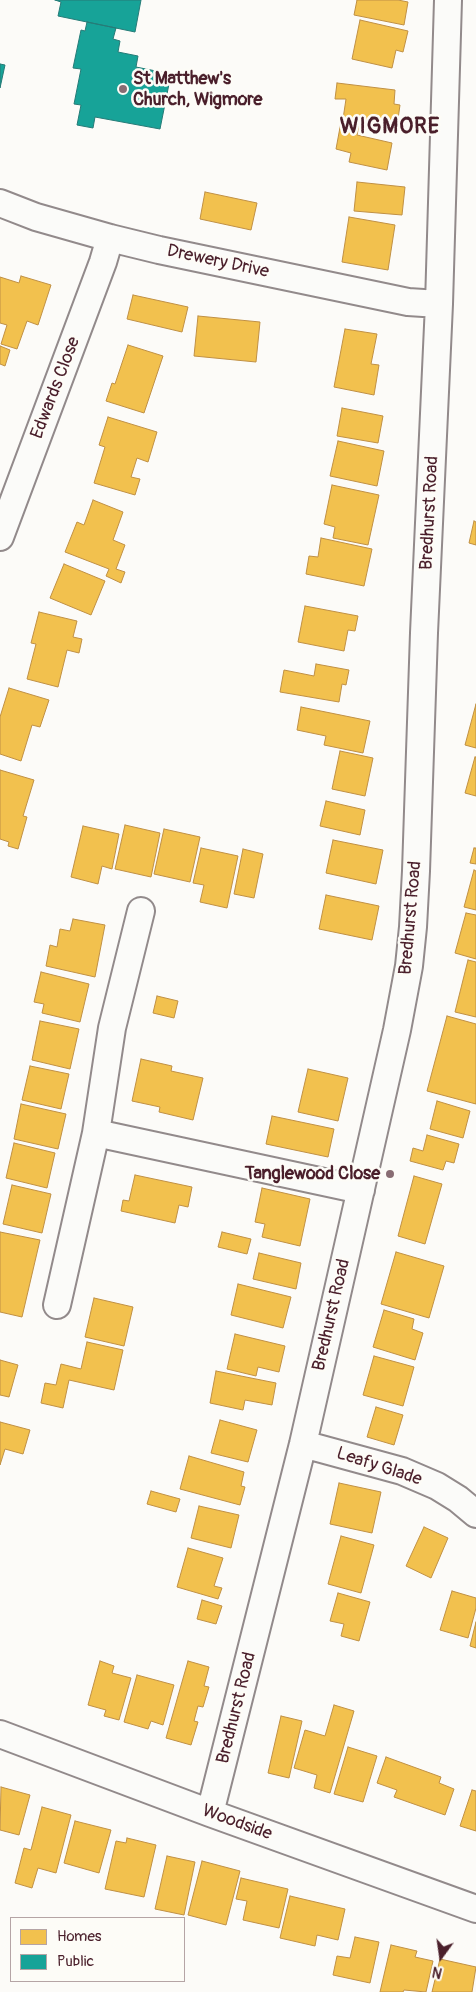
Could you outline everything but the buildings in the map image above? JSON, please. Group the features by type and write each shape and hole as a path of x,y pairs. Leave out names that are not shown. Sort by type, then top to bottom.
{"street":[{"name":"Bredhurst Road","path":"210,1814 303,1444 397,1030 409,966 413,927 439,304 448,0"},
{"name":"Drewery Drive","path":"0,203 36,217 110,238 408,302 439,304"},
{"name":"Edwards Close","path":"0,538 94,289 110,238"},
{"path":"57,1305 96,1133 112,1028 141,911"},
{"path":"96,1133 361,1190"},
{"name":"Leafy Glade","path":"303,1444 402,1470 437,1486 458,1499 476,1514"},
{"name":"Woodside","path":"0,1734 210,1814 476,1909"}],"place":[{"name":"St Matthew's Church, Wigmore","path":"123,89"},
{"name":"Tanglewood Close","path":"390,1174"}],"district":[{"name":"WIGMORE","path":"390,127"}]}
